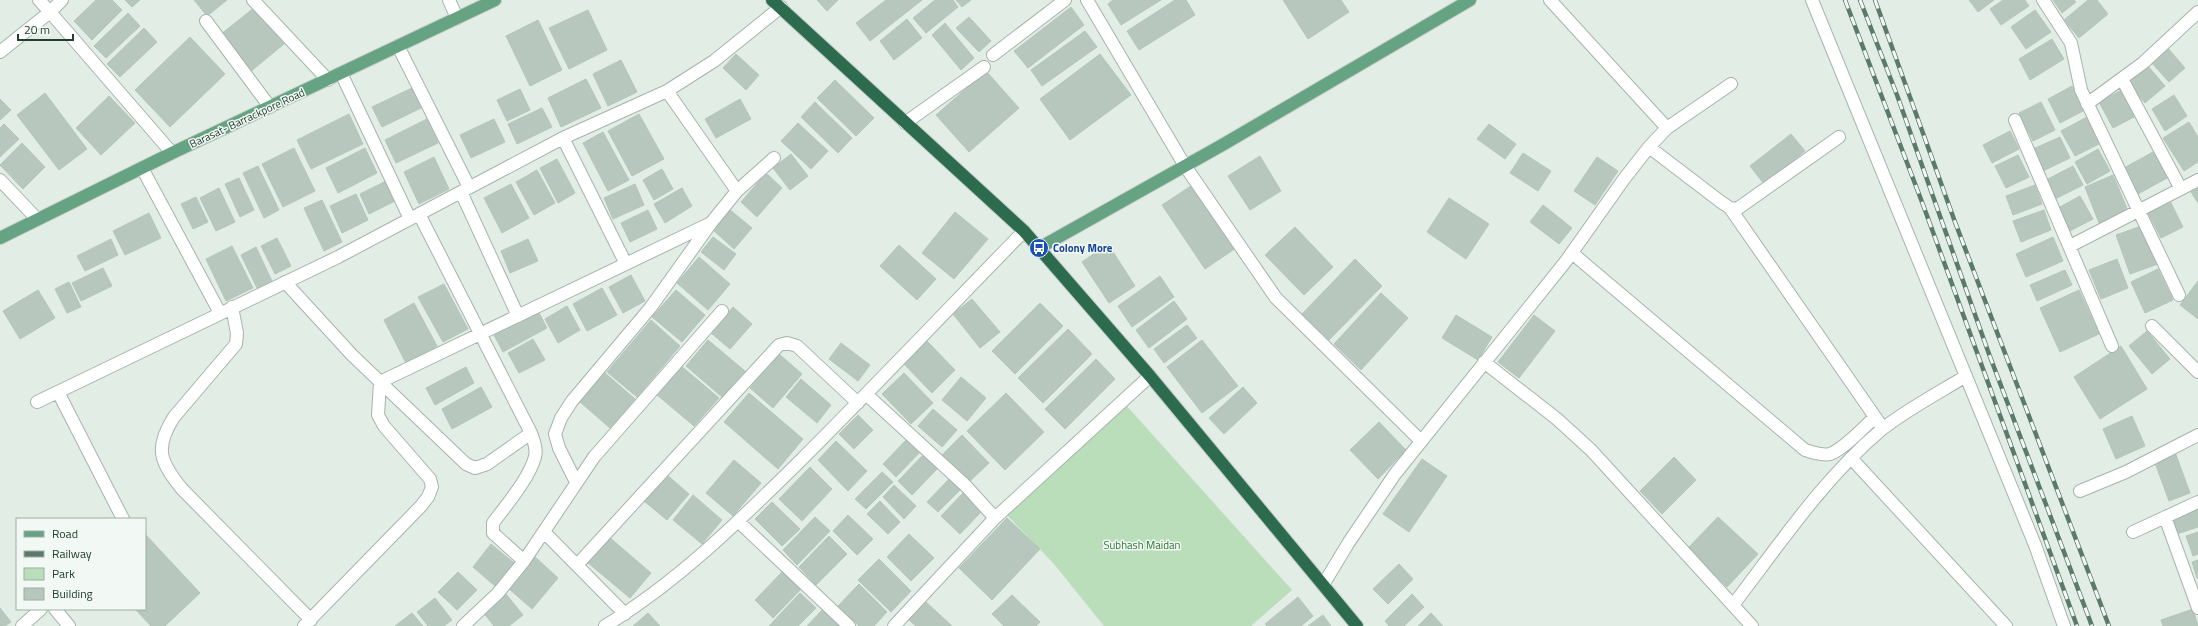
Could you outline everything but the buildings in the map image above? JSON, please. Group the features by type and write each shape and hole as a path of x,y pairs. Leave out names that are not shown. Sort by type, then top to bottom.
{"highway":[{"path":"777,3 905,123 1024,231 1150,376 1357,626"}],"main road":[{"name":"Barasat- Barrackpore Road","path":"0,238 172,153 495,0"},
{"path":"1039,248 1224,144 1470,0"}],"street":[{"path":"40,0 172,153"},
{"path":"0,52 50,12 62,0"},
{"path":"253,0 328,80"},
{"path":"449,0 457,18"},
{"path":"993,55 1065,0"},
{"path":"1087,0 1185,166 1276,298 1421,441"},
{"path":"1550,0 1667,128"},
{"path":"1812,0 2035,545 2062,625"},
{"path":"2043,0 2071,43 2077,67 2077,80 2087,104 2179,295"},
{"path":"37,402 338,257 563,138 667,91 714,61 777,3"},
{"path":"2087,104 2143,63 2198,12"},
{"path":"206,21 270,107"},
{"path":"398,46 465,190 518,316"},
{"path":"905,123 984,67"},
{"path":"341,73 415,216 481,333 531,433 535,446 535,457 528,473 493,523 493,533 524,561"},
{"path":"2122,79 2181,189"},
{"path":"1323,585 1349,542 1395,474 1572,253 1624,179 1649,148 1667,128 1731,84"},
{"path":"667,91 737,191"},
{"path":"2015,120 2112,346"},
{"path":"1730,208 1737,209 1746,204 1839,137"},
{"path":"563,138 626,264"},
{"path":"1649,148 1730,208 1883,428"},
{"path":"576,482 559,448 556,434 561,418 572,401 668,284 711,223 737,191 774,158"},
{"path":"142,168 220,313"},
{"path":"0,180 37,219"},
{"path":"2070,246 2198,180"},
{"path":"380,382 711,223"},
{"path":"605,626 639,605 719,541 862,399 1024,231"},
{"path":"1572,253 1805,450 1816,454 1829,454 1841,447 1875,417"},
{"path":"285,282 331,334 457,457 475,468 487,464 531,433"},
{"path":"232,307 237,333 236,344 174,417 166,430 162,442 161,458 168,472 182,489 307,623 421,506 428,497 432,487 430,479 384,426 378,415 380,382"},
{"path":"464,626 498,593 524,561 576,482 643,399 722,310"},
{"path":"2152,326 2198,372"},
{"path":"577,565 779,345 788,342 797,346 966,486 995,518"},
{"path":"1484,362 1557,419 1591,450 1752,626"},
{"path":"894,626 995,518 1150,376"},
{"path":"1733,605 1827,484 1851,458 1883,428 1966,376"},
{"path":"58,392 122,518"},
{"path":"2080,491 2126,472 2198,435"},
{"path":"1851,458 2006,626"},
{"path":"2133,532 2198,502"},
{"path":"2165,517 2198,608"},
{"path":"739,522 849,626"},
{"path":"544,532 625,614"},
{"path":"22,626 40,610"},
{"path":"56,610 69,626"}],"green space":[{"name":"Subhash Maidan","path":"1125,404 1292,590 1251,626 1104,626 1054,564 1005,513"}],"railway":[{"path":"1845,0 1922,202 2077,626"},
{"path":"1860,0 1897,95 1989,354 2092,626"},
{"path":"1875,0 1955,222 2109,626"}],"place":[{"name":"Colony More","path":"1039,248"}]}
